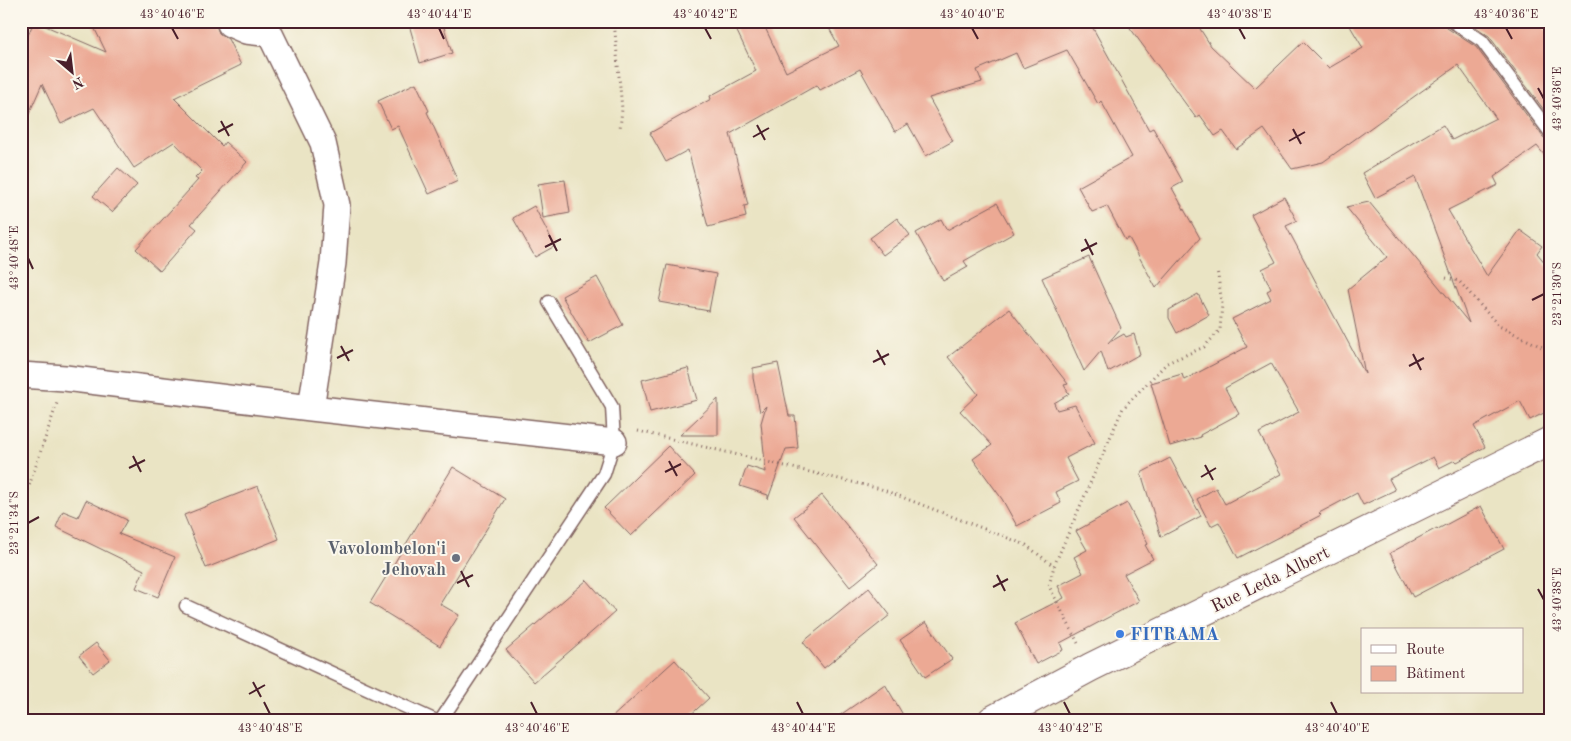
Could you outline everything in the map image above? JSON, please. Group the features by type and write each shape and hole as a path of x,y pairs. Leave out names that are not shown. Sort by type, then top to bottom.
{"street":[{"path":"229,21 230,24 246,31 270,34 323,143 337,205 333,263 310,408"},
{"path":"21,375 65,378 310,408 613,433"},
{"name":"Rue Leda Albert","path":"992,720 1091,667 1550,441"}],"lane":[{"path":"1452,21 1482,41 1550,132"},
{"path":"441,720 604,474 613,433 612,407 549,302"},
{"path":"186,606 434,720"}],"path":[{"path":"614,21 622,109 620,129"},
{"path":"1091,667 1049,586 1054,566 1123,408 1167,363 1204,347 1220,330 1222,304 1217,269"},
{"path":"1446,278 1459,281 1499,326 1550,351"},
{"path":"23,504 65,378"},
{"path":"613,433 881,489 1026,545 1054,566"}],"building":[{"path":"34,21 106,52 91,21 215,21 219,33 228,39 241,65 174,98 222,146 225,142 247,162 191,224 197,229 160,271 136,249 198,180 195,178 202,171 174,142 134,168 94,108 61,124 42,84 21,132 21,52"},
{"path":"408,21 442,21 452,53 420,63"},
{"path":"732,21 762,21 786,72 839,46 825,21 1089,21 1149,130 1153,128 1183,182 1172,188 1200,238 1156,288 1129,238 1125,240 1107,206 1092,212 1078,187 1132,157 1101,101 1098,104 1067,50 1023,68 1016,53 977,70 982,82 929,98 953,141 926,156 908,124 895,132 860,69 820,90 817,85 730,134 748,205 744,206 746,217 708,227 688,150 666,162 650,133 711,99 710,96 756,71"},
{"path":"1125,21 1195,21 1211,46 1255,88 1303,42 1329,68 1363,48 1347,21 1444,21 1447,28 1476,47 1543,137 1550,140 1550,162 1537,146 1494,177 1498,185 1448,210 1487,276 1520,230 1542,246 1537,253 1550,269 1550,410 1530,420 1520,401 1474,426 1485,447 1457,462 1455,460 1439,468 1433,457 1389,479 1395,490 1363,505 1357,493 1319,513 1321,515 1238,558 1219,522 1211,526 1197,499 1216,488 1225,504 1281,474 1259,433 1299,412 1271,363 1225,388 1239,414 1200,435 1201,437 1170,446 1151,383 1182,374 1184,380 1247,347 1232,319 1271,299 1267,291 1271,289 1262,269 1276,262 1251,215 1284,197 1297,221 1286,226 1365,374 1348,289 1387,257 1346,207 1369,202 1469,323 1415,177 1375,198 1362,173 1443,125 1452,140 1496,118 1458,65 1323,162 1292,169 1264,129 1236,149 1223,131 1215,136 1200,115 1196,118"},
{"path":"1467,21 1539,21 1550,38 1550,118 1489,36"},
{"path":"416,83 458,181 429,194 398,126 391,129 378,101"},
{"path":"118,168 137,185 112,212 93,196"},
{"path":"565,180 570,213 543,218 538,184"},
{"path":"997,203 1014,233 964,261 968,267 943,281 916,233 941,219 947,230"},
{"path":"534,206 555,246 535,257 513,218"},
{"path":"897,218 910,235 883,255 870,238"},
{"path":"1089,257 1121,328 1108,343 1124,334 1126,337 1134,334 1140,354 1108,372 1101,351 1084,371 1042,278"},
{"path":"667,265 716,274 709,311 659,302"},
{"path":"597,277 623,325 589,343 562,296"},
{"path":"1198,294 1209,315 1177,333 1169,318 1169,310"},
{"path":"1009,309 1068,384 1064,385 1069,394 1054,403 1057,410 1075,405 1095,443 1066,458 1078,481 1056,492 1061,503 1017,526 1002,499 973,459 992,445 960,411 978,394 948,357"},
{"path":"778,363 789,416 795,416 798,448 786,449 768,499 768,495 740,486 747,466 766,472 761,423 766,406 760,412 753,378 753,368"},
{"path":"688,368 697,400 650,412 642,380"},
{"path":"718,399 718,435 680,435"},
{"path":"668,446 695,475 631,536 604,508"},
{"path":"1170,458 1201,516 1161,537 1141,473"},
{"path":"453,467 505,499 440,604 459,615 440,646 370,603"},
{"path":"258,486 279,539 206,568 184,515"},
{"path":"822,495 878,564 850,587 794,517"},
{"path":"86,500 127,520 119,534 175,557 158,597 136,588 144,570 56,527 63,511 78,517"},
{"path":"1127,503 1148,544 1145,545 1153,559 1124,574 1139,601 1060,643 1063,650 1036,664 1015,623 1064,598 1058,586 1083,573 1074,557 1087,550 1076,531"},
{"path":"1481,506 1504,549 1413,597 1390,553"},
{"path":"587,580 615,612 534,682 506,650"},
{"path":"869,588 890,615 824,668 803,642"},
{"path":"926,622 952,659 925,677 900,640"},
{"path":"96,643 110,660 93,673 79,656"},
{"path":"675,660 709,698 685,720 609,720"},
{"path":"885,684 906,720 833,720"}],"place":[{"name":"Vavolombelon'i Jehovah","path":"456,558"},
{"name":"FITRAMA","path":"1120,634"}]}
